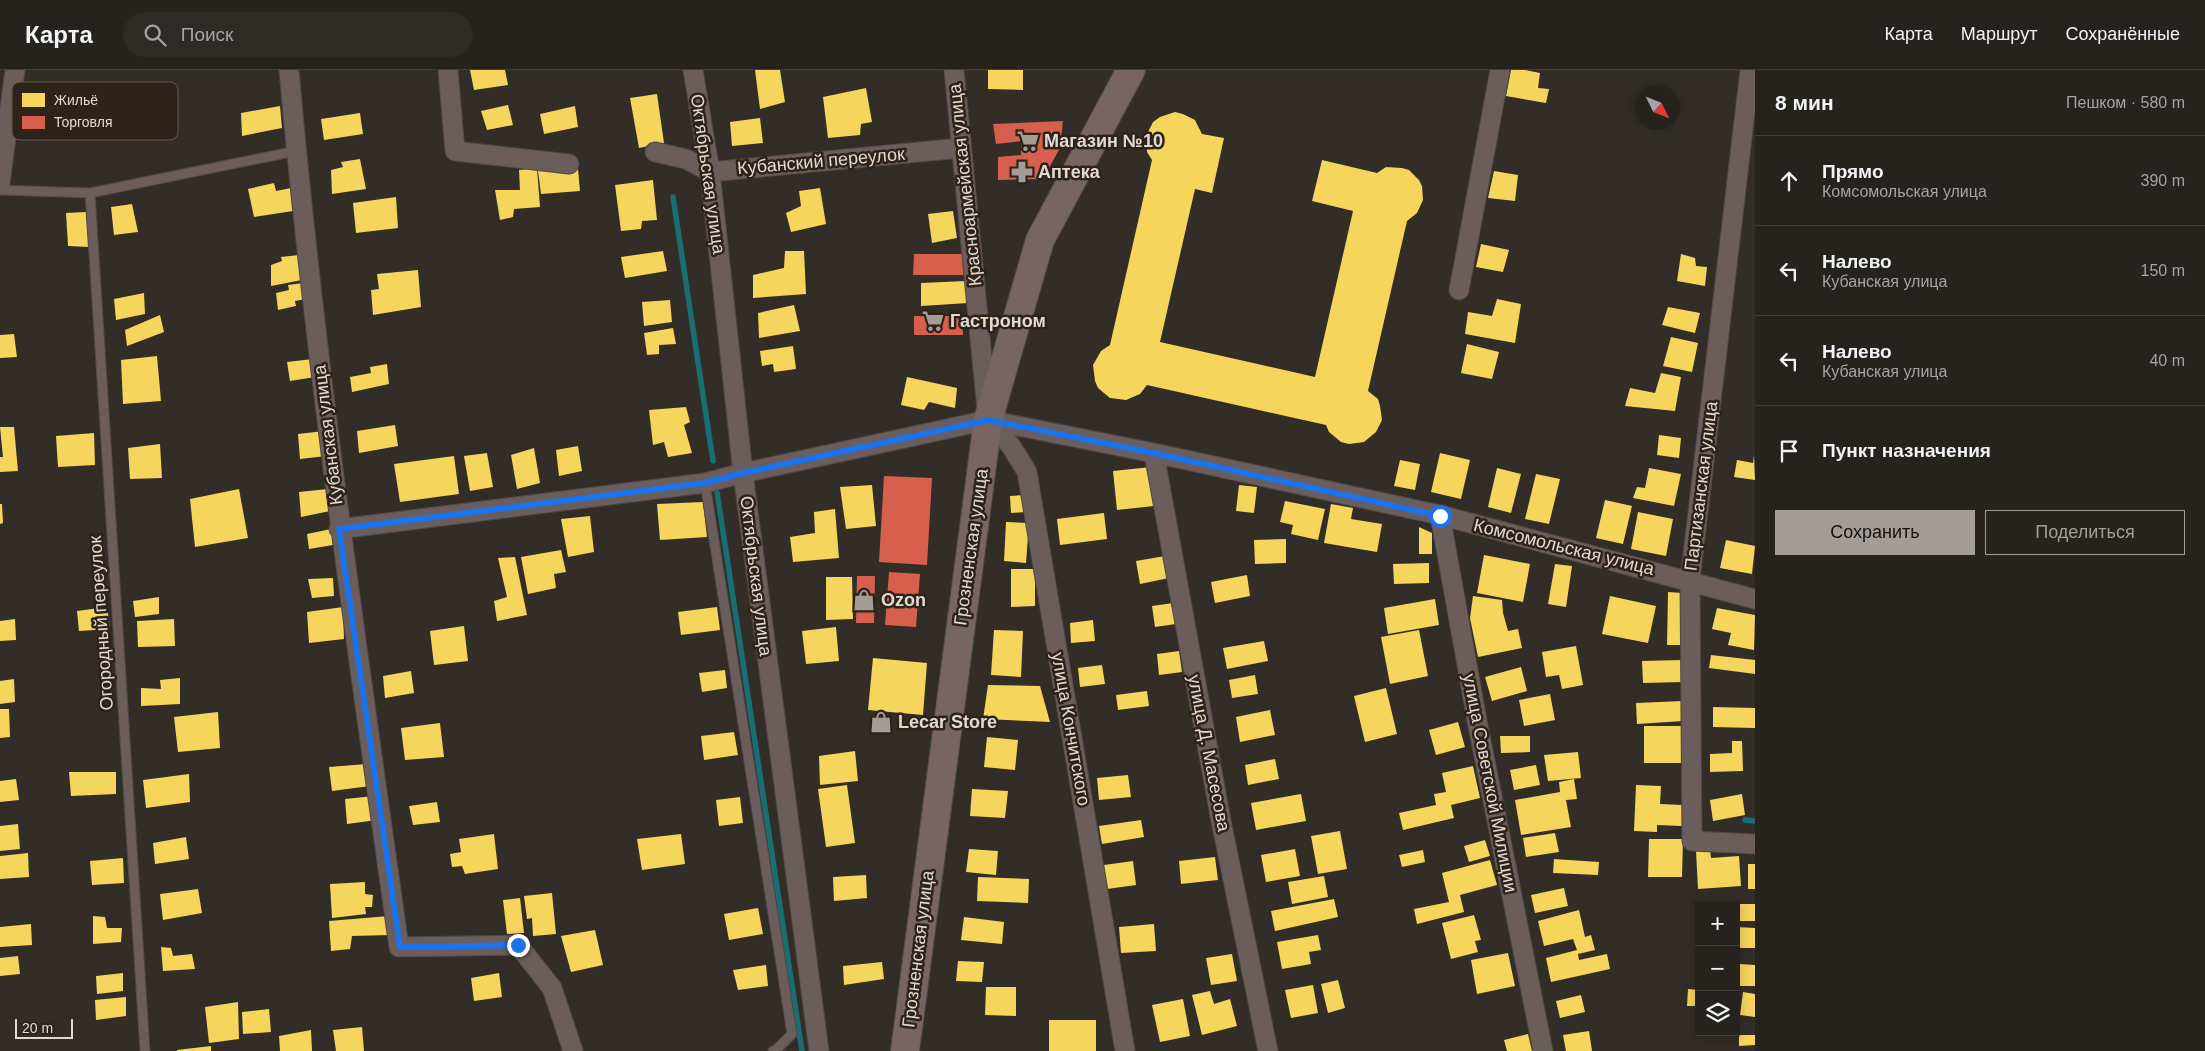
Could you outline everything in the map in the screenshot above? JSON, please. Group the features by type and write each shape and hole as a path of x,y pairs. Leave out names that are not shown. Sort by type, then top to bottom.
{"main road":[{"name":"Грозненская улица","path":"904,1051 988,420 1040,240 1131,70"}],"street":[{"name":"Кубанская улица","path":"288,70 339,529 400,947 518,945 552,988 573,1051"},
{"path":"448,70 455,151 569,164"},
{"name":"Октябрьская улица","path":"693,70 710,172 743,473 819,1051"},
{"name":"Красноармейская улица","path":"954,70 988,420"},
{"path":"1459,290 1500,70"},
{"name":"Партизанская улица","path":"1750,70 1690,580 1692,841 1755,844"},
{"path":"0,183 12,93"},
{"name":"Кубанский переулок","path":"710,172 961,148"},
{"path":"655,152 686,159 710,172"},
{"name":"Комсомольская улица","path":"339,529 704,483 988,420 1154,453 1440,516 1690,580 1755,599"},
{"name":"улица Кончитского","path":"988,420 1011,446 1027,472 1125,1051"},
{"name":"улица Д. Масесова","path":"1154,453 1221,821 1268,1051"},
{"name":"улица Советской Милиции","path":"1440,516 1478,726 1542,1051"}],"lane":[{"path":"0,190 90,192 296,151"},
{"name":"Огородный переулок","path":"90,192 145,1051"},
{"path":"704,483 792,1034 773,1051"}],"building: Жильё":[{"path":"470,70 505,70 508,85 474,90"},
{"path":"755,70 780,70 785,102 760,109"},
{"path":"988,70 1023,70 1023,90 988,89"},
{"path":"1511,70 1540,73 1538,88 1549,89 1546,103 1506,96"},
{"path":"866,88 872,122 861,124 860,135 828,138 823,97"},
{"path":"657,94 664,143 639,148 630,98"},
{"path":"508,105 513,125 487,130 481,111"},
{"path":"280,106 282,128 242,136 241,113"},
{"path":"575,106 578,127 544,134 540,114"},
{"path":"1175,112 1195,120 1202,134 1224,138 1212,193 1195,189 1160,342 1315,377 1353,211 1312,201 1322,160 1377,173 1386,167 1402,168 1409,170 1419,180 1422,186 1423,200 1417,213 1407,221 1368,391 1378,399 1382,420 1376,432 1364,442 1349,444 1341,442 1329,432 1326,425 1147,385 1140,394 1126,400 1110,398 1098,388 1093,365 1101,351 1110,345 1152,160 1147,152 1146,136 1153,122 1160,117"},
{"path":"360,113 363,134 324,140 321,119"},
{"path":"760,118 763,143 732,146 730,122"},
{"path":"360,159 366,189 332,194 331,170 343,167 341,162"},
{"path":"537,168 540,207 514,209 513,217 500,220 495,190 520,190 519,170"},
{"path":"578,169 580,191 541,194 538,171"},
{"path":"1494,171 1518,175 1515,201 1488,198"},
{"path":"653,180 657,220 642,221 641,229 621,231 615,185"},
{"path":"274,183 276,191 291,188 293,211 254,217 248,189"},
{"path":"820,188 826,224 791,232 786,213 801,206 799,191"},
{"path":"396,197 398,228 356,233 353,203"},
{"path":"132,204 138,232 114,235 111,207"},
{"path":"953,211 957,238 932,243 928,214"},
{"path":"86,212 89,247 68,246 66,213"},
{"path":"1481,244 1509,250 1503,272 1476,267"},
{"path":"663,251 667,271 625,278 621,257"},
{"path":"785,251 804,251 806,294 753,298 753,275 784,268"},
{"path":"1681,254 1695,258 1696,266 1707,267 1705,286 1677,281"},
{"path":"299,255 302,280 271,286 271,265 282,261 281,257"},
{"path":"418,270 421,307 373,315 371,290 379,289 377,274"},
{"path":"966,281 968,303 921,306 921,283"},
{"path":"303,283 306,299 295,301 296,306 278,310 276,293 289,290 288,285"},
{"path":"144,293 145,314 116,320 114,299"},
{"path":"1497,299 1521,304 1515,343 1465,334 1468,312 1492,316"},
{"path":"670,300 672,322 644,326 642,302"},
{"path":"794,305 800,331 759,338 758,313"},
{"path":"1668,307 1700,313 1695,333 1662,325"},
{"path":"160,315 164,332 127,346 125,330"},
{"path":"673,328 676,344 659,345 659,354 647,355 644,333"},
{"path":"14,334 17,357 0,358 0,335"},
{"path":"1671,337 1698,343 1692,372 1663,366"},
{"path":"1467,344 1499,352 1492,379 1461,373"},
{"path":"793,346 796,369 774,372 773,364 762,366 760,351"},
{"path":"157,356 161,401 123,404 121,360"},
{"path":"313,359 315,377 290,381 287,362"},
{"path":"387,364 389,384 352,392 350,377 371,373 370,367"},
{"path":"1661,373 1681,377 1675,411 1625,406 1630,388 1655,393"},
{"path":"907,377 957,388 955,408 929,402 924,410 901,405"},
{"path":"686,407 690,422 684,425 692,453 668,457 664,442 653,445 649,410"},
{"path":"395,425 398,446 359,453 357,431"},
{"path":"0,427 14,427 18,471 0,472 0,457 3,457"},
{"path":"324,431 326,456 300,459 298,434"},
{"path":"94,433 95,465 58,467 56,436"},
{"path":"1659,435 1681,438 1679,458 1657,455"},
{"path":"160,444 162,478 130,479 128,448"},
{"path":"578,446 582,471 559,476 556,450"},
{"path":"534,448 540,483 517,489 511,455"},
{"path":"487,453 493,487 470,491 464,456"},
{"path":"1440,453 1470,460 1461,499 1431,492"},
{"path":"1754,455 1755,480 1734,477 1737,460 1753,463"},
{"path":"454,456 459,494 400,502 394,464"},
{"path":"1400,460 1420,464 1415,490 1394,486"},
{"path":"1151,467 1154,506 1117,510 1113,471"},
{"path":"1497,468 1521,474 1511,513 1488,507"},
{"path":"1649,468 1681,474 1674,506 1633,498 1637,487 1645,488"},
{"path":"1536,474 1560,479 1549,524 1525,519"},
{"path":"872,485 876,526 846,529 840,487"},
{"path":"1239,485 1257,487 1254,513 1236,511"},
{"path":"239,489 248,538 195,547 190,499"},
{"path":"328,489 330,511 301,517 299,492"},
{"path":"1025,495 1026,512 1011,513 1010,496"},
{"path":"1605,500 1632,506 1623,544 1596,538"},
{"path":"1285,501 1325,509 1318,540 1291,534 1293,525 1280,522"},
{"path":"703,502 707,537 660,540 657,504"},
{"path":"0,504 2,504 3,523 0,524"},
{"path":"1331,504 1353,508 1351,519 1382,524 1377,552 1324,543"},
{"path":"835,509 839,558 793,562 790,537 815,533 814,512"},
{"path":"1638,512 1673,519 1666,556 1631,549"},
{"path":"1104,513 1107,539 1060,545 1057,519"},
{"path":"590,516 594,552 568,557 561,519"},
{"path":"1006,522 1029,523 1026,563 1004,561"},
{"path":"1419,527 1432,533 1432,554 1419,554"},
{"path":"331,529 333,545 309,549 307,534"},
{"path":"1286,539 1286,563 1255,564 1254,540"},
{"path":"1726,540 1755,546 1752,574 1720,568"},
{"path":"561,550 566,572 554,574 556,588 528,594 521,557"},
{"path":"1484,555 1530,564 1523,602 1477,593"},
{"path":"1165,556 1169,578 1140,584 1136,561"},
{"path":"515,557 527,615 497,621 494,601 507,597 498,558"},
{"path":"1429,563 1429,583 1394,584 1393,564"},
{"path":"1555,564 1572,566 1566,607 1548,604"},
{"path":"1011,569 1035,569 1035,606 1011,607"},
{"path":"1247,575 1250,596 1215,603 1211,582"},
{"path":"826,577 852,577 853,619 826,620"},
{"path":"333,578 334,596 312,598 308,579"},
{"path":"1668,592 1683,593 1682,645 1667,645"},
{"path":"1473,596 1502,600 1508,631 1518,629 1522,648 1478,657 1470,618"},
{"path":"1610,596 1656,606 1648,643 1602,634"},
{"path":"159,597 159,614 135,617 133,601"},
{"path":"1435,599 1439,625 1388,634 1384,608"},
{"path":"1173,603 1176,624 1155,627 1152,606"},
{"path":"107,607 110,629 79,631 77,611"},
{"path":"343,607 344,639 309,643 307,612"},
{"path":"717,607 720,630 681,635 678,612"},
{"path":"1717,608 1755,615 1754,650 1728,645 1731,633 1712,629"},
{"path":"15,619 16,640 0,641 0,621"},
{"path":"174,619 175,646 138,647 137,621"},
{"path":"1093,620 1095,641 1071,643 1070,623"},
{"path":"464,626 468,661 434,665 430,631"},
{"path":"836,627 839,661 806,664 802,631"},
{"path":"994,630 1023,631 1021,677 991,675"},
{"path":"1419,630 1428,676 1390,684 1381,637"},
{"path":"1264,641 1268,661 1227,669 1223,648"},
{"path":"1576,646 1583,685 1562,689 1559,675 1546,677 1542,652"},
{"path":"1179,651 1182,672 1159,675 1157,654"},
{"path":"1711,655 1755,660 1755,674 1709,668"},
{"path":"873,658 927,663 923,715 868,710"},
{"path":"1682,660 1683,682 1643,683 1642,661"},
{"path":"1102,665 1105,684 1080,687 1078,668"},
{"path":"1521,667 1527,691 1492,701 1485,677"},
{"path":"725,670 727,688 702,692 699,673"},
{"path":"411,671 414,693 385,698 383,676"},
{"path":"1255,675 1258,694 1232,698 1229,680"},
{"path":"180,678 180,704 141,706 141,688 161,689 160,680"},
{"path":"14,679 15,702 0,704 0,681"},
{"path":"988,685 1040,686 1050,722 983,719"},
{"path":"1386,688 1397,734 1365,742 1354,696"},
{"path":"1147,691 1149,706 1118,710 1116,695"},
{"path":"1550,694 1555,720 1524,726 1519,700"},
{"path":"1683,701 1684,721 1637,724 1636,703"},
{"path":"1713,707 1755,708 1755,728 1713,727"},
{"path":"0,709 9,709 10,737 0,738"},
{"path":"1270,710 1275,735 1240,742 1236,717"},
{"path":"218,712 220,748 178,752 174,717"},
{"path":"1458,722 1465,747 1436,755 1429,730"},
{"path":"440,723 444,757 405,760 401,728"},
{"path":"1644,726 1683,726 1683,763 1644,763"},
{"path":"734,732 738,755 704,760 701,736"},
{"path":"1500,736 1530,736 1530,752 1501,753"},
{"path":"987,737 1018,740 1015,770 984,767"},
{"path":"1732,741 1742,741 1743,771 1710,772 1710,754 1732,753"},
{"path":"855,751 858,781 820,785 819,756"},
{"path":"1578,752 1581,778 1548,781 1544,755"},
{"path":"1275,759 1279,779 1248,785 1245,765"},
{"path":"367,764 370,786 332,791 329,767"},
{"path":"1536,765 1540,785 1514,790 1510,770"},
{"path":"1473,766 1480,798 1451,805 1454,818 1403,830 1399,813 1436,805 1434,794 1446,792 1442,773"},
{"path":"69,772 116,772 116,794 71,796"},
{"path":"189,774 190,802 146,808 143,780"},
{"path":"1128,775 1131,797 1099,800 1097,778"},
{"path":"16,779 19,800 0,802 0,781"},
{"path":"1574,779 1577,799 1566,800 1571,827 1521,835 1515,800 1560,792 1559,782"},
{"path":"847,785 855,843 826,847 818,789"},
{"path":"1636,785 1661,786 1660,804 1683,805 1682,826 1657,825 1657,832 1634,831"},
{"path":"972,789 1008,791 1005,818 970,816"},
{"path":"1301,794 1306,821 1256,830 1251,803"},
{"path":"1742,794 1745,815 1713,821 1710,800"},
{"path":"374,796 377,820 347,824 345,799"},
{"path":"740,797 743,823 719,826 716,800"},
{"path":"437,802 440,822 413,825 409,806"},
{"path":"1141,820 1144,837 1102,844 1099,826"},
{"path":"18,824 20,849 0,851 0,826"},
{"path":"1340,831 1347,869 1318,874 1311,836"},
{"path":"1555,833 1559,852 1526,857 1523,838"},
{"path":"494,834 498,869 465,874 462,866 452,867 450,854 461,852 459,839"},
{"path":"681,834 685,864 642,870 637,839"},
{"path":"186,837 189,859 155,864 153,843"},
{"path":"1649,839 1683,839 1682,877 1648,877"},
{"path":"1485,840 1490,856 1469,862 1464,846"},
{"path":"969,849 998,851 996,875 966,872"},
{"path":"1295,849 1300,876 1266,882 1261,855"},
{"path":"1423,850 1425,862 1402,867 1399,855"},
{"path":"1710,850 1711,858 1739,856 1741,886 1698,889 1696,851"},
{"path":"28,853 29,877 0,879 0,856"},
{"path":"1215,857 1218,880 1181,884 1179,861"},
{"path":"123,858 124,883 92,885 90,861"},
{"path":"1554,859 1599,862 1598,875 1553,873"},
{"path":"1490,860 1497,885 1460,895 1464,912 1417,924 1414,909 1449,902 1442,873"},
{"path":"1133,861 1136,885 1107,889 1104,865"},
{"path":"1748,864 1755,864 1755,889 1748,889"},
{"path":"866,875 867,898 834,901 833,877"},
{"path":"1324,876 1328,897 1292,904 1288,882"},
{"path":"978,877 1029,879 1028,903 977,901"},
{"path":"365,882 365,894 373,895 372,907 365,907 366,914 332,918 330,884"},
{"path":"1564,888 1568,906 1535,913 1531,895"},
{"path":"198,889 202,913 163,920 160,894"},
{"path":"552,893 556,934 533,936 532,918 527,919 524,896"},
{"path":"520,898 524,933 507,934 503,900"},
{"path":"1334,899 1338,917 1275,931 1271,911"},
{"path":"1740,904 1755,904 1755,921 1740,921"},
{"path":"758,908 763,934 729,940 724,914"},
{"path":"1579,910 1585,937 1591,935 1595,950 1578,954 1579,960 1607,954 1610,969 1551,982 1546,958 1577,950 1573,939 1544,946 1538,921"},
{"path":"1474,915 1481,940 1475,941 1478,952 1451,959 1442,923"},
{"path":"93,916 105,917 107,928 122,928 121,942 93,944"},
{"path":"389,916 391,935 352,936 350,949 331,951 329,921"},
{"path":"964,917 1004,922 1002,944 961,940"},
{"path":"31,924 32,945 0,947 0,927"},
{"path":"1154,924 1156,951 1121,953 1119,927"},
{"path":"1740,927 1755,928 1755,948 1740,948"},
{"path":"595,930 603,965 571,972 561,936"},
{"path":"1318,935 1321,950 1309,952 1311,964 1282,969 1277,942"},
{"path":"161,947 171,948 173,956 192,954 195,969 163,971"},
{"path":"1508,953 1515,986 1477,994 1471,960"},
{"path":"1232,954 1237,981 1211,985 1206,958"},
{"path":"18,956 20,974 0,976 0,958"},
{"path":"958,961 984,962 982,982 956,981"},
{"path":"882,962 884,979 844,985 843,966"},
{"path":"1740,964 1755,965 1755,986 1740,986"},
{"path":"766,965 768,986 738,990 733,970"},
{"path":"123,973 123,991 97,994 96,976"},
{"path":"499,973 502,997 474,1001 471,978"},
{"path":"1338,980 1345,1008 1328,1013 1321,984"},
{"path":"1313,985 1318,1013 1291,1018 1285,990"},
{"path":"986,987 1016,987 1016,1016 985,1015"},
{"path":"1688,989 1695,990 1695,1006 1687,1006"},
{"path":"1210,991 1214,1004 1230,999 1237,1026 1202,1035 1192,995"},
{"path":"1743,992 1755,994 1755,1017 1740,1015"},
{"path":"1581,995 1585,1012 1560,1018 1556,1001"},
{"path":"126,997 126,1016 96,1020 95,1000"},
{"path":"1183,999 1190,1036 1160,1042 1152,1005"},
{"path":"238,1002 239,1039 209,1043 205,1007"},
{"path":"269,1009 271,1032 243,1034 242,1012"},
{"path":"1049,1020 1096,1020 1096,1051 1049,1051"},
{"path":"362,1027 364,1051 336,1051 333,1030"},
{"path":"311,1030 312,1051 280,1051 279,1036"},
{"path":"1589,1031 1592,1051 1566,1051 1563,1035"},
{"path":"1528,1034 1532,1051 1507,1051 1504,1040"},
{"path":"1740,1035 1755,1035 1755,1045 1739,1046"},
{"path":"211,1046 211,1051 177,1051 177,1050"}],"building: Торговля":[{"path":"1063,121 1060,148 1043,179 998,180 998,157 1021,155 1022,141 996,144 993,124"},
{"path":"914,254 964,254 963,275 913,275"},
{"path":"914,316 962,316 963,335 914,335"},
{"path":"884,476 932,478 927,565 879,562"},
{"path":"889,572 920,574 916,627 885,625"},
{"path":"857,576 875,576 874,623 856,623"}],"waterway":[{"path":"673,197 713,461"},
{"path":"717,492 802,1051"},
{"path":"1745,820 1755,821"}],"place":[{"name":"Магазин №10","path":"1028,141"},
{"name":"Аптека","path":"1022,172"},
{"name":"Гастроном","path":"933,321"},
{"name":"Ozon","path":"864,600"},
{"name":"Lecar Store","path":"881,722"}],"route":[{"path":"518,945 400,947 339,529 704,483 988,420 1154,453 1440,516"}]}
